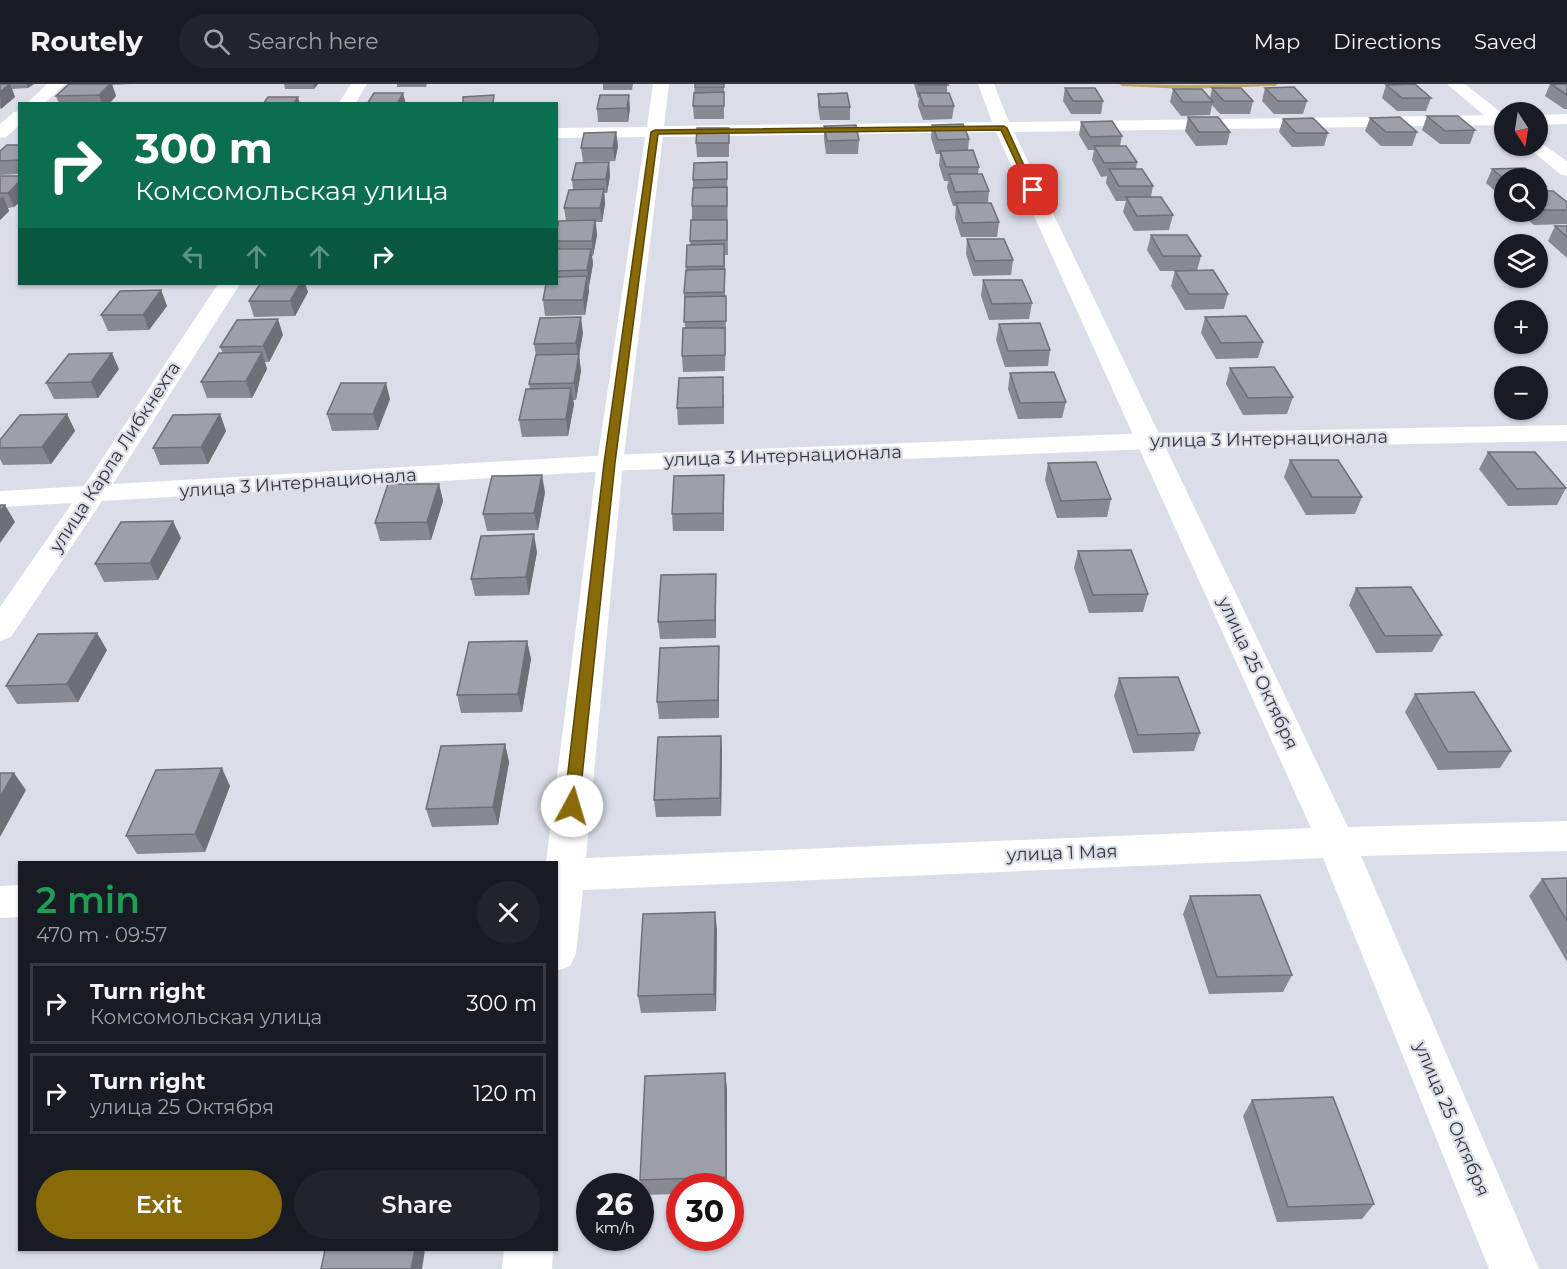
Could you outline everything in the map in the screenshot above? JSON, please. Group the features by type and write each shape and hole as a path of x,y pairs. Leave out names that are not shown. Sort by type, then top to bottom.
{"street":[{"path":"36,102 57,84"},
{"path":"347,102 359,84"},
{"path":"558,914 560,875 610,463 661,84"},
{"name":"улица 25 Октября","path":"986,84 1004,128 1336,842 1514,1269"},
{"path":"1455,84 1494,114"},
{"path":"3,140 18,119"},
{"path":"1548,120 1567,119"},
{"path":"558,133 1494,121"},
{"path":"1548,156 1567,170"},
{"name":"улица Карла Либкнехта","path":"0,630 92,495 228,285"},
{"name":"улица 3 Интернационала","path":"0,499 610,463 1150,441 1567,433"},
{"name":"улица 1 Мая","path":"560,875 1336,842 1567,836"},
{"path":"0,902 18,901"},
{"path":"527,1269 529,1251"}],"building":[{"path":"0,84 10,84 0,92"},
{"path":"69,84 110,84 99,95 56,96"},
{"path":"695,84 724,84 724,87 695,87"},
{"path":"947,84 948,85 919,85"},
{"path":"1415,84 1431,98 1402,98 1386,85"},
{"path":"1551,84 1567,84 1567,95"},
{"path":"1294,87 1307,101 1278,101 1265,88"},
{"path":"1065,88 1095,88 1103,101 1073,101"},
{"path":"1212,88 1241,88 1253,101 1224,101"},
{"path":"1173,89 1202,89 1213,102 1183,102"},
{"path":"724,92 724,106 693,106 694,93"},
{"path":"374,93 403,93 398,102 368,102"},
{"path":"847,93 850,107 820,107 818,94"},
{"path":"919,93 949,93 954,106 924,106"},
{"path":"494,95 493,102 463,102 463,97"},
{"path":"600,95 629,95 627,108 597,109"},
{"path":"268,97 298,97 294,102 264,102"},
{"path":"1427,116 1458,116 1475,130 1445,131"},
{"path":"1188,117 1218,117 1230,132 1199,132"},
{"path":"1400,117 1417,132 1386,132 1370,118"},
{"path":"1313,118 1328,133 1296,133 1283,119"},
{"path":"1112,121 1122,136 1090,137 1081,122"},
{"path":"963,124 969,139 938,140 932,125"},
{"path":"856,125 859,140 827,141 824,126"},
{"path":"697,128 729,128 729,143 696,143"},
{"path":"616,132 613,148 581,148 584,133"},
{"path":"7,145 18,145 18,160 0,161 0,151"},
{"path":"1094,146 1126,146 1137,162 1104,163"},
{"path":"973,150 979,167 946,167 940,151"},
{"path":"609,162 606,179 572,180 576,163"},
{"path":"727,162 727,179 693,180 694,163"},
{"path":"1109,169 1142,169 1153,186 1119,186"},
{"path":"949,174 982,174 989,191 955,192"},
{"path":"0,176 18,176 18,183 8,193 0,193"},
{"path":"727,187 727,206 692,206 693,188"},
{"path":"604,189 600,208 564,208 569,190"},
{"path":"1548,191 1553,191 1567,202 1567,210 1548,210"},
{"path":"1126,197 1161,197 1173,215 1137,216"},
{"path":"956,203 991,203 999,222 963,223"},
{"path":"595,220 592,241 558,241 559,221"},
{"path":"691,220 727,220 727,240 690,241"},
{"path":"1555,226 1567,226 1567,237"},
{"path":"1151,235 1187,235 1201,256 1163,256"},
{"path":"967,239 1004,239 1013,260 975,261"},
{"path":"724,244 724,266 686,267 687,245"},
{"path":"558,249 591,249 587,270 558,271"},
{"path":"725,269 724,292 684,293 686,270"},
{"path":"1213,270 1228,294 1189,294 1175,271"},
{"path":"587,276 583,300 543,300 546,285 558,285 558,277"},
{"path":"983,280 1022,280 1032,303 992,304"},
{"path":"259,285 299,285 290,301 249,301"},
{"path":"161,290 143,315 101,315 120,291"},
{"path":"726,296 726,321 684,322 685,297"},
{"path":"1246,316 1263,342 1221,343 1205,317"},
{"path":"581,317 576,343 534,344 540,318"},
{"path":"278,319 263,346 220,347 237,320"},
{"path":"1040,323 1050,350 1008,351 999,324"},
{"path":"683,328 725,328 725,355 682,356"},
{"path":"262,352 246,381 201,382 219,353"},
{"path":"112,353 91,382 46,383 69,354"},
{"path":"579,354 574,383 529,384 536,355"},
{"path":"1274,367 1293,397 1248,398 1230,368"},
{"path":"1054,372 1066,402 1020,403 1010,373"},
{"path":"723,377 723,407 677,408 679,378"},
{"path":"341,383 386,383 373,414 327,414"},
{"path":"571,388 566,419 519,420 526,389"},
{"path":"67,414 42,447 0,448 0,440 20,415"},
{"path":"220,414 201,447 153,448 173,415"},
{"path":"1488,452 1535,452 1566,488 1517,489"},
{"path":"1290,460 1338,460 1362,497 1312,497"},
{"path":"1096,462 1111,499 1061,501 1048,463"},
{"path":"542,475 534,513 483,514 492,476"},
{"path":"724,475 723,513 672,514 674,476"},
{"path":"388,484 439,484 427,522 375,523"},
{"path":"173,521 150,563 95,564 121,522"},
{"path":"534,534 526,577 471,579 481,536"},
{"path":"1131,550 1148,594 1093,595 1078,551"},
{"path":"716,574 715,620 658,622 661,575"},
{"path":"1411,587 1442,635 1385,636 1356,588"},
{"path":"97,633 67,684 6,686 38,634"},
{"path":"527,641 518,694 457,695 469,642"},
{"path":"719,646 718,700 657,702 660,648"},
{"path":"1178,677 1200,733 1138,735 1119,678"},
{"path":"1474,692 1511,751 1448,752 1415,694"},
{"path":"721,736 720,798 654,800 658,737"},
{"path":"505,744 493,807 426,809 441,746"},
{"path":"222,768 195,834 126,836 156,770"},
{"path":"0,773 14,773 0,797"},
{"path":"1567,878 1567,921 1542,879"},
{"path":"1260,895 1292,975 1217,977 1190,896"},
{"path":"715,912 714,994 638,996 643,914"},
{"path":"725,1073 726,1173 666,1173 666,1179 654,1180 654,1173 640,1173 645,1076"},
{"path":"1333,1097 1374,1204 1288,1207 1252,1100"},
{"path":"325,1251 415,1251 411,1269 321,1269"}],"waterway":[{"path":"1122,84 1185,87 1275,84"}],"route":[{"path":"572,806 610,463 655,132 1004,128 1033,190"}]}
